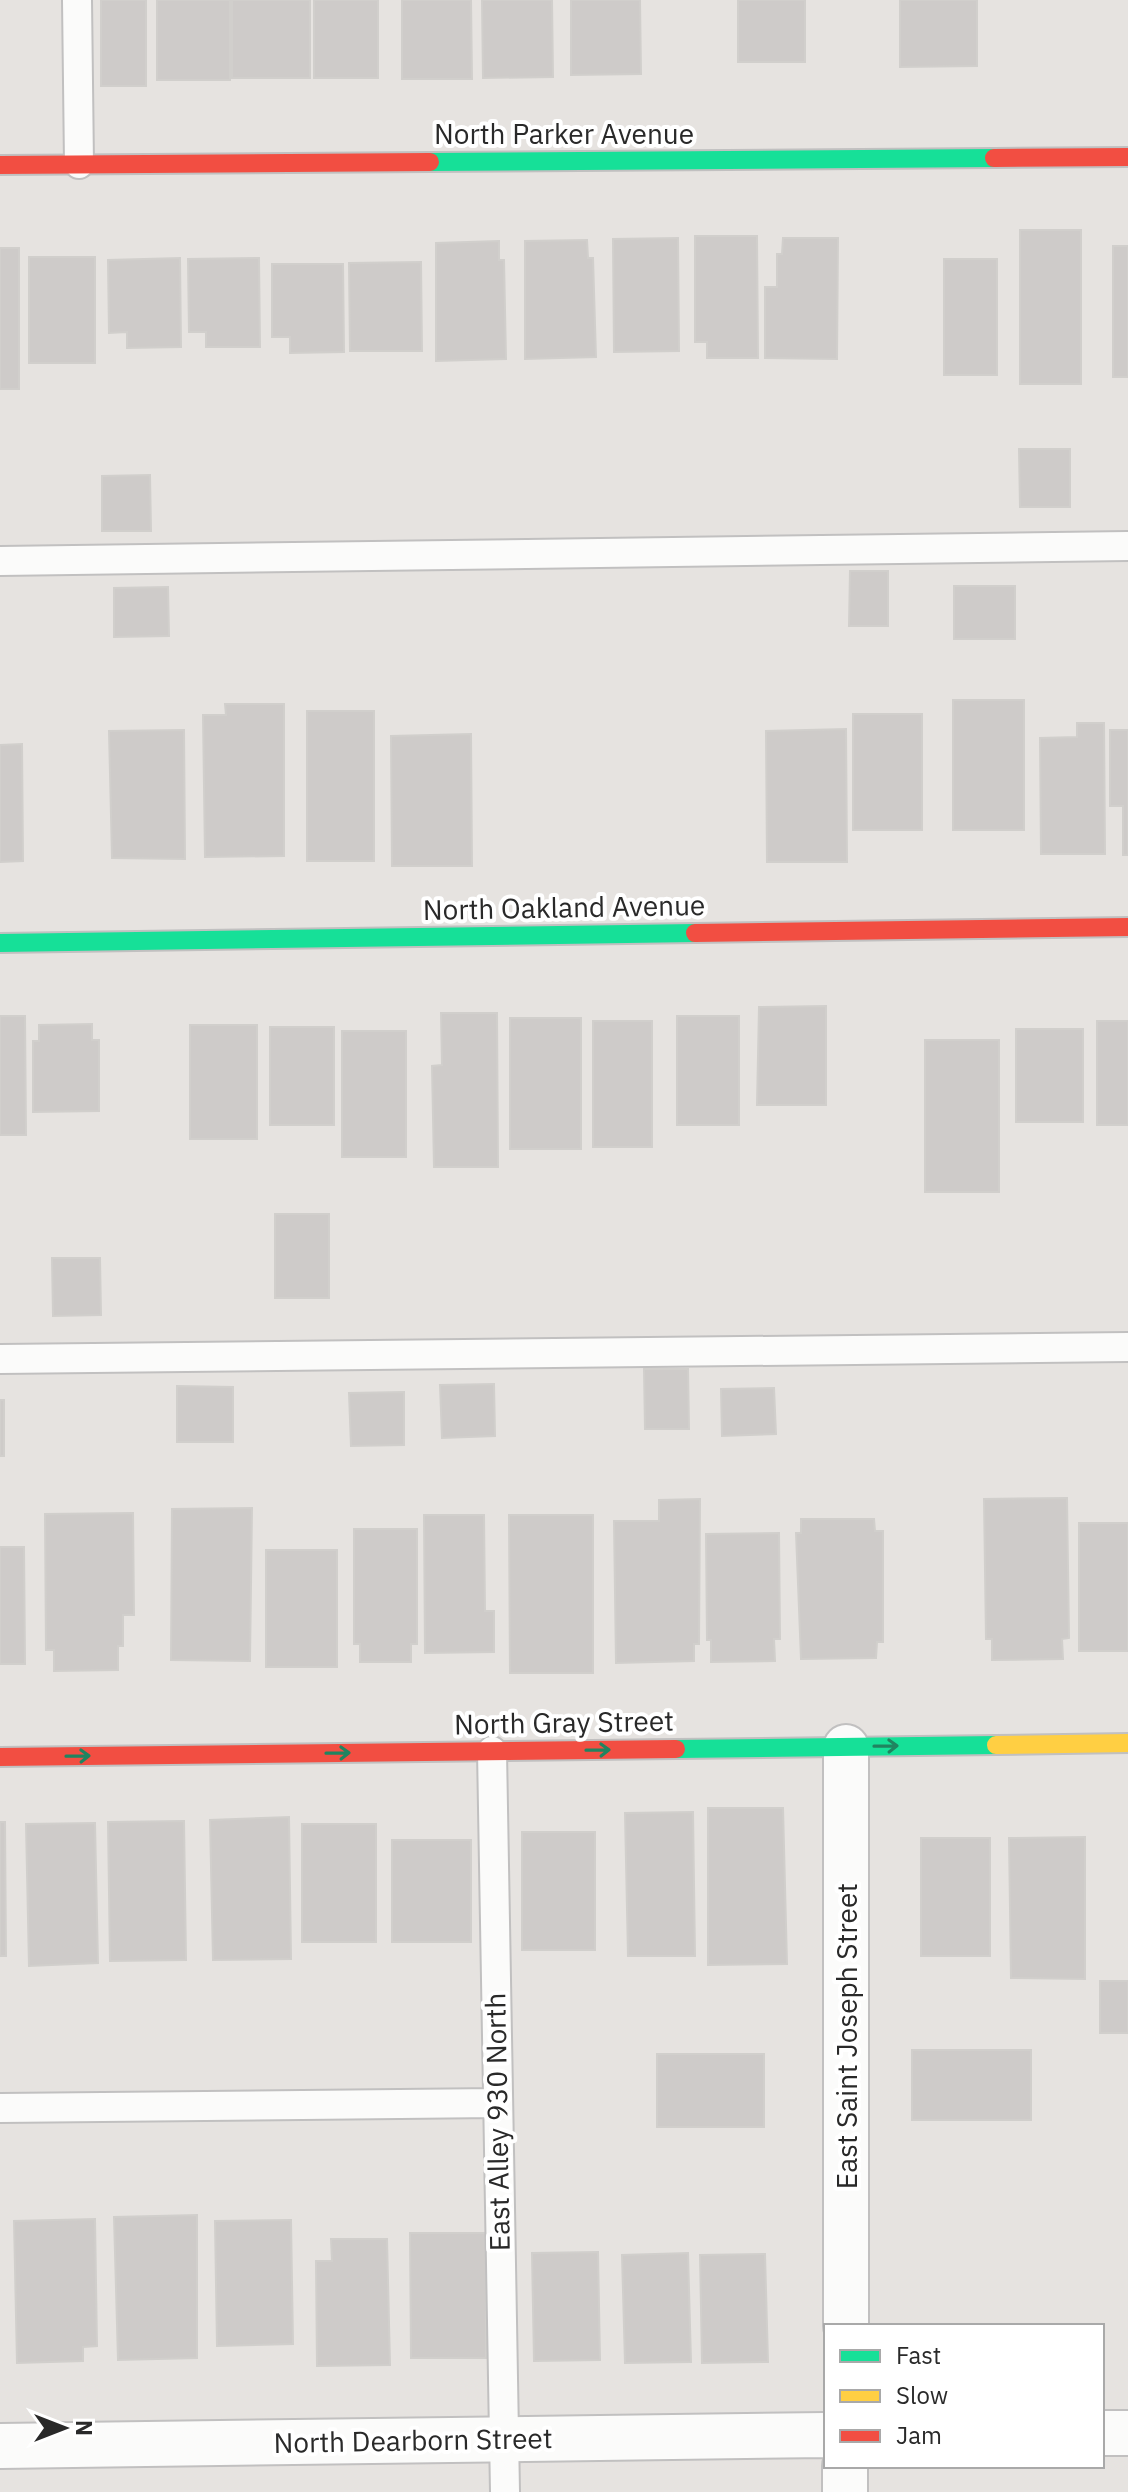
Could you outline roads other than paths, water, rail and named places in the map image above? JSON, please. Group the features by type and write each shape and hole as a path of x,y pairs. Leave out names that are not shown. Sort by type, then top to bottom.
{"street":[{"name":"North Parker Avenue","path":"0,165 1128,157"},
{"name":"North Oakland Avenue","path":"0,943 1128,927"},
{"name":"North Gray Street","path":"0,1757 1128,1743"},
{"name":"East Saint Joseph Street","path":"846,1747 846,2324"},
{"path":"1104,2433 1128,2433"},
{"name":"North Dearborn Street","path":"0,2446 824,2435"},
{"path":"845,2468 845,2492"}],"lane":[{"path":"77,0 79,164"},
{"path":"0,561 1128,546"},
{"path":"0,1359 1128,1347"},
{"name":"East Alley 930 North","path":"492,1751 505,2492"},
{"path":"0,2108 496,2103"}]}
